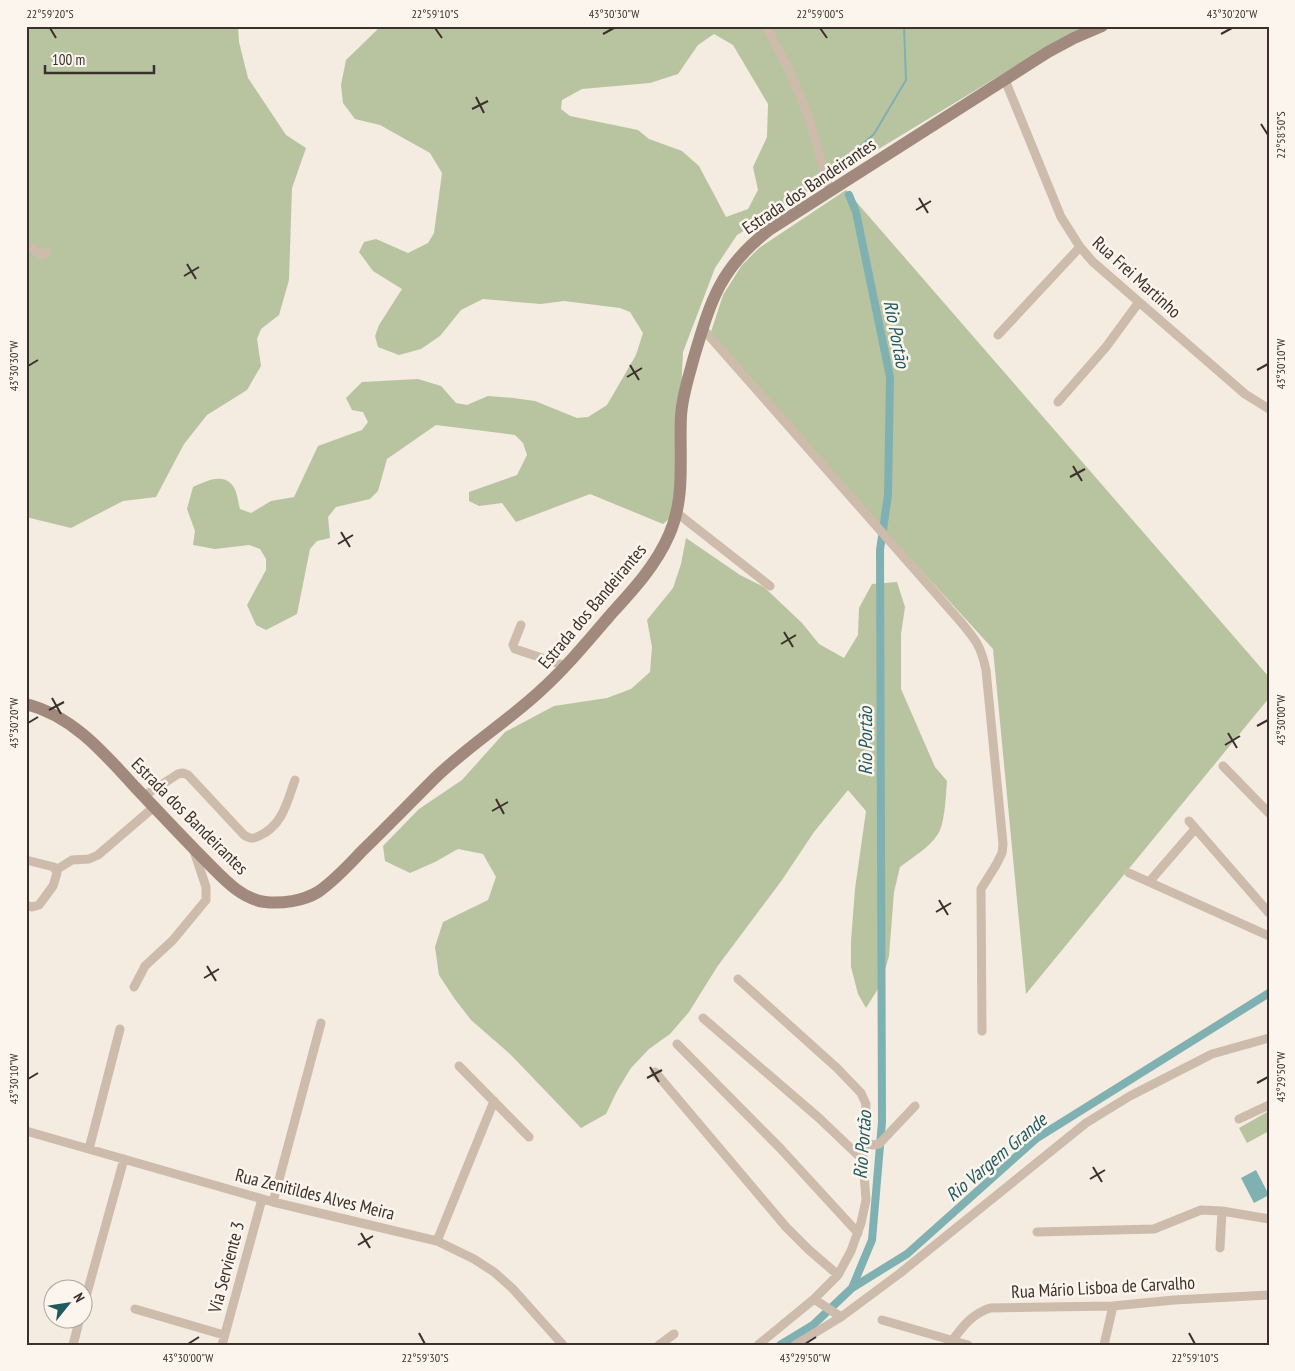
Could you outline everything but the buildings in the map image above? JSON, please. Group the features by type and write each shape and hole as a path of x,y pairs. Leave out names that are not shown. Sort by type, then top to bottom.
{"main road":[{"name":"Estrada dos Bandeirantes","path":"26,704 52,713 74,726 96,745 226,881 253,899 263,902 309,897 326,886 438,776 522,708 566,666 651,566 668,538 677,514 682,468 681,412 684,393 703,329 720,284 743,252 769,230 1048,52 1102,26"}],"street":[{"path":"766,26 791,74 805,109 830,191"},
{"name":"Rua Frei Martinho","path":"1005,80 1061,217 1080,247 1093,262 1246,394 1269,409"},
{"path":"26,245 28,244 41,255 47,252"},
{"path":"998,335 1080,247"},
{"path":"1058,402 1106,347 1139,302"},
{"path":"703,329 877,528 888,538 981,648 986,670 1003,844 1002,853 981,889 982,1031"},
{"path":"677,514 770,586"},
{"path":"521,625 513,645 517,650 566,666"},
{"path":"1223,766 1269,814"},
{"path":"144,796 178,774 183,773 188,775 244,835 248,838 254,838 264,834 278,824 296,780"},
{"path":"56,870 72,860 89,860 98,855 154,807"},
{"path":"1149,882 1192,825 1269,913"},
{"path":"134,987 144,966 173,940 206,900 206,887 193,848"},
{"path":"26,860 54,867 57,873 56,880 39,905 32,907 26,905"},
{"path":"1129,874 1269,936"},
{"path":"738,979 837,1068 861,1093 866,1104 873,1143"},
{"path":"703,1018 819,1118 864,1162"},
{"path":"273,1202 322,1023"},
{"path":"88,1149 120,1030"},
{"path":"795,1345 960,1226 1086,1123 1130,1096 1212,1054 1269,1038"},
{"path":"677,1044 780,1148 858,1233"},
{"path":"458,1066 529,1137"},
{"path":"655,1072 786,1227 838,1275"},
{"path":"437,1241 494,1101"},
{"path":"1238,1119 1269,1105"},
{"path":"758,1345 814,1299 838,1275 848,1259 858,1233 866,1200 864,1162 873,1143 915,1106"},
{"name":"Rua Zenitildes Alves Meira","path":"26,1132 273,1202 437,1241 474,1259 494,1272 513,1289 563,1345"},
{"path":"91,1278 124,1159"},
{"name":"Via Serviente 3","path":"222,1345 262,1199"},
{"path":"1037,1232 1154,1229 1201,1210 1222,1211 1269,1219"},
{"path":"1220,1248 1222,1211"},
{"name":"Rua Mário Lisboa de Carvalho","path":"952,1341 964,1324 978,1312 990,1308 1113,1306 1269,1294"},
{"path":"814,1299 838,1315"},
{"path":"1104,1345 1113,1306"},
{"path":"135,1309 224,1335"},
{"path":"882,1320 968,1345"},
{"path":"73,1345 77,1328"},
{"path":"659,1345 674,1334"}],"green space":[{"path":"26,26 238,26 239,42 248,78 286,135 306,148 292,188 289,280 279,315 261,329 257,339 261,366 247,390 207,415 184,444 156,497 123,501 71,528 26,517"},
{"path":"381,26 1095,26 1019,64 737,235 715,268 683,352 676,500 673,516 663,524 590,494 516,522 502,503 479,506 469,501 469,492 517,475 527,455 523,443 515,435 436,425 387,459 378,491 370,499 336,507 328,517 330,538 317,541 310,549 297,614 266,630 256,625 247,605 266,570 266,559 260,549 249,545 215,549 193,545 195,531 187,509 193,487 213,479 229,482 234,488 240,509 251,513 271,501 294,497 318,446 362,430 368,422 363,412 352,410 346,398 362,382 418,379 441,386 456,403 467,405 488,396 513,398 535,401 577,418 588,417 607,405 636,355 643,333 630,312 620,308 564,301 541,304 483,299 461,310 440,336 421,349 399,355 378,347 375,336 379,325 402,289 373,271 359,252 364,242 376,239 408,253 428,243 434,233 442,173 430,153 380,125 355,119 343,103 341,85 346,60","holes":["714,34 733,45 768,104 767,137 753,167 758,190 748,209 726,217 699,166 682,151 649,139 638,130 570,116 561,109 562,100 582,89 650,83 678,74 698,45"]},
{"path":"846,190 1269,677 1269,698 1026,994 993,649 709,338 723,295 742,265 759,248"},
{"path":"686,538 740,575 764,587 802,623 819,644 844,658 858,635 859,608 872,584 897,582 905,607 901,634 901,689 935,767 947,781 944,816 938,834 930,844 900,867 894,892 889,956 881,984 866,1008 858,994 851,967 851,941 855,889 866,811 848,790 814,832 782,880 717,967 689,1012 670,1034 649,1049 631,1068 606,1114 581,1128 510,1054 471,1020 439,975 435,947 443,922 488,900 496,877 483,854 458,849 410,873 385,861 383,846 419,809 462,780 505,732 554,706 607,698 631,689 650,672 652,647 647,620 673,588 681,564"},
{"path":"1269,1111 1269,1131 1247,1143 1239,1128"}],"water":[{"path":"1256,1170 1269,1195 1254,1203 1241,1178"}],"waterway":[{"name":"Rio Portão","path":"848,165 855,151 874,134 906,80 904,26"},
{"name":"Rio Portão","path":"849,195 856,212 890,377 888,495 880,550 882,1122 872,1240 852,1288"},
{"name":"Rio Vargem Grande","path":"780,1345 813,1325 852,1288 907,1254 1037,1138 1269,993"}]}
